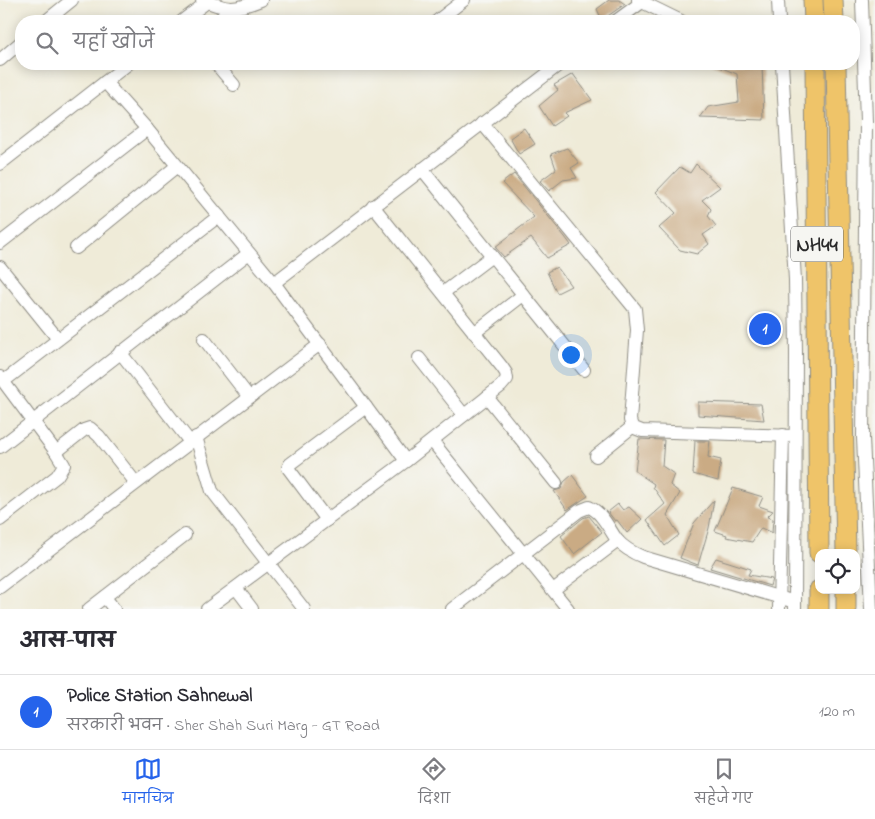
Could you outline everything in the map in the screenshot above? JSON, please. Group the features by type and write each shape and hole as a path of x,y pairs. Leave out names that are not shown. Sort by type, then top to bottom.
{"highway":[{"path":"813,0 814,15"},
{"path":"833,0 834,15"},
{"name":"NH44","path":"815,70 819,549"},
{"name":"NH44","path":"836,70 846,549"},
{"path":"819,594 820,609"},
{"path":"846,594 846,609"}],"street":[{"path":"53,15 72,0"},
{"path":"190,15 208,1 231,9 243,7 261,0"},
{"path":"445,15 464,0"},
{"path":"778,0 779,15"},
{"path":"862,0 870,124 869,437 864,464 873,586 870,609"},
{"path":"623,15 640,1 669,15"},
{"path":"224,15 231,9"},
{"path":"0,60 15,47"},
{"path":"0,164 120,70"},
{"path":"221,70 234,85"},
{"path":"274,283 552,70"},
{"path":"779,70 795,280 796,352 779,603"},
{"path":"104,82 146,129 274,283 406,461"},
{"path":"482,123 635,309 637,330 630,414 632,427"},
{"path":"0,243 146,129"},
{"path":"76,248 177,166"},
{"path":"422,169 584,370"},
{"path":"208,609 406,461 505,382 507,376 474,332 373,206"},
{"path":"0,520 61,472 64,465 2,379 58,339 218,216"},
{"path":"0,447 249,252"},
{"path":"442,293 492,256"},
{"path":"0,267 58,339"},
{"path":"474,332 523,295"},
{"path":"204,340 249,397"},
{"path":"0,587 320,344"},
{"path":"120,352 193,440 212,491 304,609"},
{"path":"419,358 464,416"},
{"path":"488,397 556,483"},
{"path":"327,520 288,468 366,407"},
{"path":"632,427 642,431 789,435"},
{"path":"596,456 632,427"},
{"path":"56,452 84,430 90,428 99,436 136,483"},
{"path":"452,609 580,511 589,507 598,513 625,548 643,557 779,603 795,606 789,435"},
{"path":"432,441 568,609"},
{"path":"864,464 875,482"},
{"path":"89,609 185,536"},
{"path":"552,590 618,541"},
{"path":"236,588 252,609"},
{"path":"105,597 114,609"}],"building":[{"path":"609,0 619,0 625,4 609,15 600,15 597,9"},
{"path":"727,70 762,70 764,120 700,118 708,107 739,102 737,74"},
{"path":"573,74 592,100 564,113 567,116 552,126 539,106 558,90 554,85"},
{"path":"524,128 535,144 519,154 510,138"},
{"path":"567,148 579,163 571,168 577,178 563,180 549,191 540,181 556,169 551,154"},
{"path":"696,164 720,187 702,200 711,209 708,216 716,226 703,235 709,244 697,254 680,250 659,228 676,213 656,192 680,167 690,173"},
{"path":"514,174 571,245 547,258 531,238 504,257 495,247 534,217 502,183"},
{"path":"557,267 571,286 557,293 547,272"},
{"path":"698,402 761,404 764,420 698,415"},
{"path":"639,439 664,440 662,466 674,474 670,485 680,493 667,515 679,535 665,546 647,520 665,504 653,487 654,484 635,471"},
{"path":"695,441 710,441 708,457 721,460 718,481 693,474"},
{"path":"572,475 588,496 567,510 554,491 561,489 564,482"},
{"path":"733,488 763,497 759,506 773,511 767,517 773,519 772,533 761,528 752,542 726,537 727,535 715,531"},
{"path":"714,500 709,528 698,565 680,558 694,523"},
{"path":"618,504 623,510 629,507 642,519 627,533 608,512"},
{"path":"589,516 602,532 574,554 561,536 583,518"},
{"path":"716,558 751,569 748,575 772,579 770,586 710,568"}],"place":[{"name":"Police Station Sahnewal","path":"765,329"}]}
